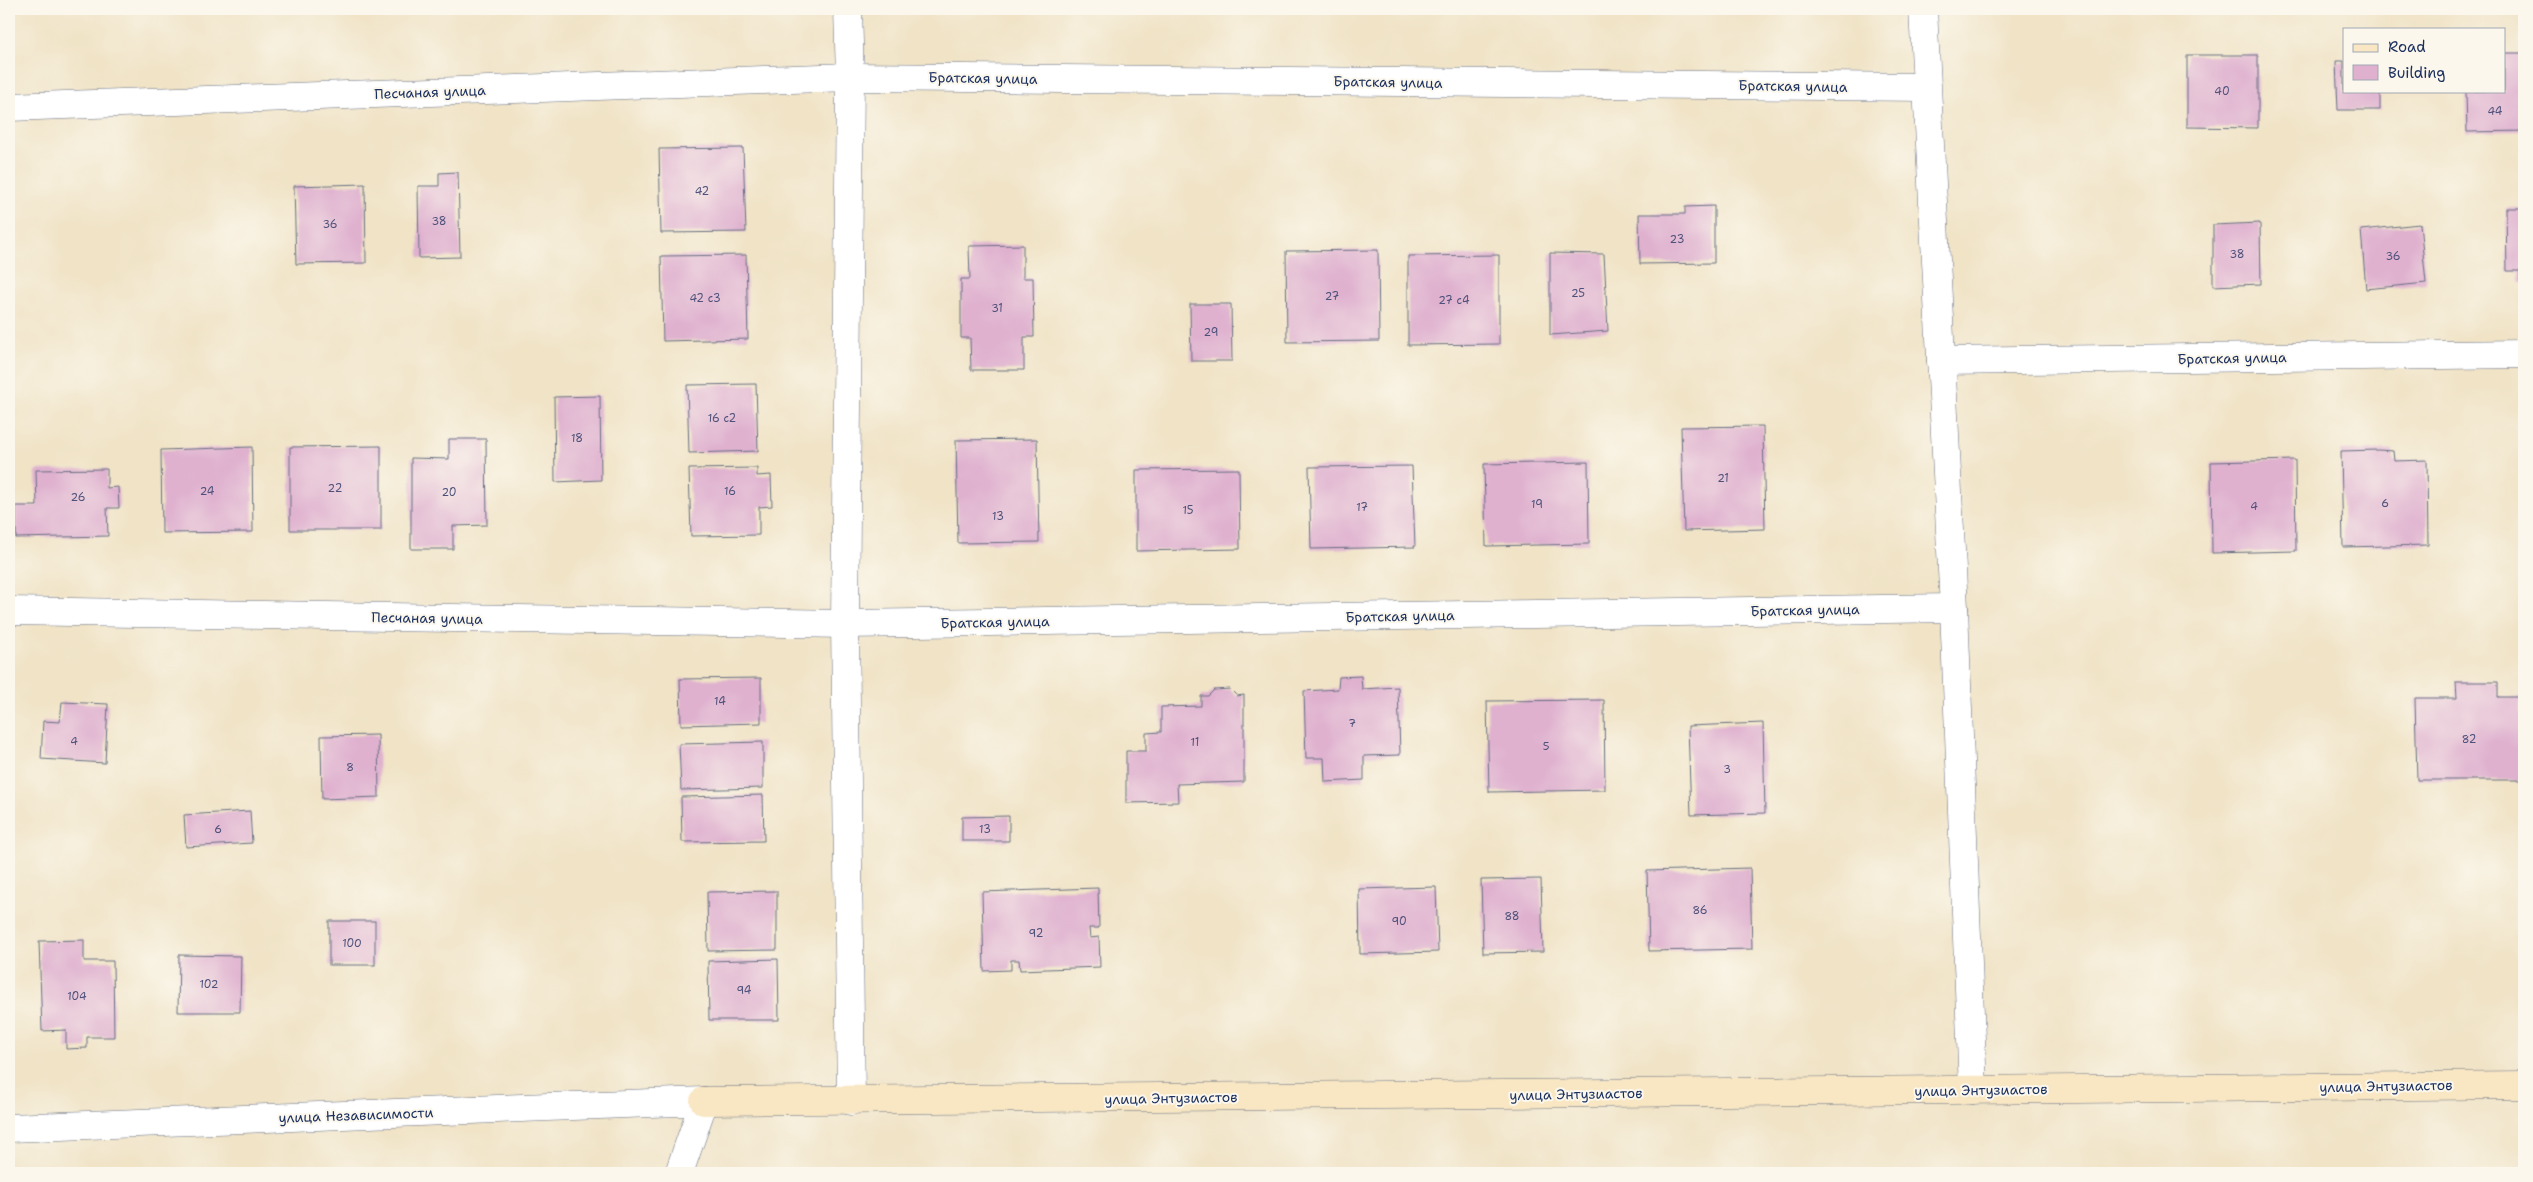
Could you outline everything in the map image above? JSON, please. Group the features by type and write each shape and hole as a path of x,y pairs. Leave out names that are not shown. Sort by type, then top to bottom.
{"street":[{"path":"848,9 850,77 845,624 851,1101"},
{"path":"1923,9 1925,87 1954,608 1973,1090"},
{"name":"Братская улица","path":"850,77 1925,87"},
{"name":"Песчаная улица","path":"9,107 850,77"},
{"name":"Братская улица","path":"1941,361 2524,354"},
{"name":"Братская улица","path":"845,624 1954,608"},
{"name":"Песчаная улица","path":"9,611 845,624"},
{"name":"улица Энтузиастов","path":"704,1101 2524,1085"},
{"path":"678,1173 704,1101"},
{"name":"улица Независимости","path":"9,1128 704,1101"}],"building":[{"path":"2506,53 2524,53 2524,131 2467,132 2466,92 2506,92"},
{"path":"2187,55 2258,55 2258,128 2187,127"},
{"path":"2336,61 2343,61 2343,92 2380,92 2380,110 2338,110"},
{"path":"743,148 746,232 661,233 659,149"},
{"path":"458,172 460,257 419,258 418,186 439,186 439,173"},
{"path":"365,184 366,263 296,264 294,186"},
{"path":"1714,206 1714,263 1640,264 1639,214 1685,214 1685,207"},
{"path":"2506,208 2524,208 2524,282 2520,282 2520,271 2507,271"},
{"path":"2260,223 2261,284 2213,286 2213,225"},
{"path":"2420,224 2426,283 2366,289 2361,230"},
{"path":"1023,245 1023,278 1033,278 1034,337 1024,337 1024,370 971,370 970,338 961,338 961,279 970,279 969,246"},
{"path":"1378,250 1379,341 1287,342 1286,251"},
{"path":"1550,253 1604,254 1608,331 1550,335"},
{"path":"746,255 748,339 663,341 661,256"},
{"path":"1499,255 1499,344 1408,345 1408,256"},
{"path":"1190,304 1231,304 1232,361 1191,361"},
{"path":"756,384 758,451 689,453 687,385"},
{"path":"600,396 601,480 555,482 554,397"},
{"path":"1763,426 1765,529 1684,531 1681,427"},
{"path":"449,439 486,439 487,525 453,526 453,549 411,549 411,458 449,459"},
{"path":"1037,439 1039,542 958,543 956,440"},
{"path":"381,446 381,530 290,530 290,447"},
{"path":"252,447 253,532 162,533 161,450"},
{"path":"2341,451 2393,451 2394,461 2427,460 2428,545 2343,547"},
{"path":"2295,460 2296,551 2212,553 2211,462"},
{"path":"1588,462 1589,544 1486,546 1484,464"},
{"path":"1412,466 1415,547 1311,549 1309,467"},
{"path":"757,468 757,476 771,475 772,506 759,507 759,535 691,536 689,469"},
{"path":"107,469 107,488 118,487 119,508 107,508 108,536 16,538 16,506 37,506 36,470"},
{"path":"1239,469 1240,549 1136,551 1136,470"},
{"path":"1361,676 1362,689 1398,687 1400,755 1364,756 1364,780 1325,782 1324,758 1306,758 1304,691 1338,689 1339,677"},
{"path":"761,678 761,723 681,725 680,679"},
{"path":"2456,682 2498,682 2498,697 2521,697 2522,780 2417,780 2415,698 2457,698"},
{"path":"1230,689 1237,696 1244,695 1244,782 1177,784 1178,802 1126,803 1126,751 1146,751 1146,733 1161,732 1161,707 1201,706 1201,696 1208,696 1214,690"},
{"path":"1604,700 1605,790 1489,792 1487,701"},
{"path":"62,702 108,704 105,763 41,759 43,721 60,722"},
{"path":"1763,723 1765,813 1691,815 1688,726"},
{"path":"378,735 379,797 322,799 321,736"},
{"path":"763,742 763,788 681,790 679,744"},
{"path":"763,795 764,841 682,842 681,797"},
{"path":"250,811 252,843 186,847 184,815"},
{"path":"1009,816 1009,841 962,841 962,817"},
{"path":"1750,868 1752,949 1649,951 1647,871"},
{"path":"1541,879 1543,952 1483,953 1481,880"},
{"path":"1436,887 1438,952 1360,954 1359,889"},
{"path":"1098,888 1099,928 1089,928 1090,938 1099,937 1100,967 1020,970 1019,960 1011,960 1011,970 984,971 982,892"},
{"path":"777,891 777,950 708,951 707,892"},
{"path":"329,921 375,921 375,965 329,965"},
{"path":"84,940 84,961 113,961 114,1037 87,1037 87,1048 66,1049 66,1030 42,1031 39,941"},
{"path":"179,955 241,956 240,1012 178,1012"},
{"path":"778,959 779,1020 709,1020 708,961"}]}
